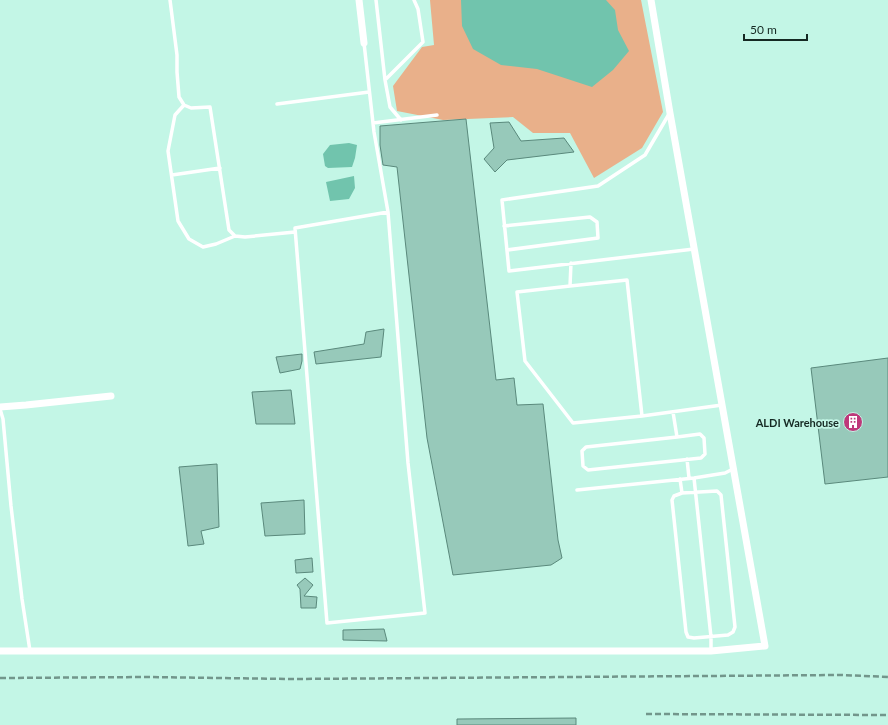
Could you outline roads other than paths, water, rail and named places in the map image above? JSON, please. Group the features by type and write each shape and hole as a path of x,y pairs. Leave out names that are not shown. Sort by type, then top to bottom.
{"street":[{"path":"359,0 364,43"},
{"path":"0,651 711,651 765,646 651,0"},
{"path":"0,408 111,396"}],"lane":[{"path":"170,0 179,97 184,105 191,108 210,107 229,230 234,236"},
{"path":"376,0 385,80 390,106 401,120"},
{"path":"385,80 423,42 418,9 414,0"},
{"path":"364,43 373,123 388,212 408,464 425,613 327,623 295,228 388,212"},
{"path":"276,104 369,92"},
{"path":"184,105 175,115 168,151 178,221 188,239 203,246 216,244 234,236 245,237 295,232"},
{"path":"670,113 645,155 598,186 502,200 509,271 694,249"},
{"path":"373,123 437,115"},
{"path":"172,175 220,168"},
{"path":"504,226 590,217 597,222 598,238 507,250"},
{"path":"570,286 571,263"},
{"path":"642,416 627,280 517,292 525,361 573,423 642,416 722,405"},
{"path":"0,408 3,419 11,506 30,651"},
{"path":"673,412 677,437"},
{"path":"700,434 704,438 705,454 701,458 588,470 583,466 582,451 586,446 677,437 700,434"},
{"path":"687,459 689,478"},
{"path":"577,490 694,478 725,473 733,469"},
{"path":"694,478 711,637 711,651"},
{"path":"680,479 682,493"},
{"path":"717,491 721,495 735,628 733,632 728,635 694,638 688,637 686,632 672,500 674,496 682,493 696,492 717,491"}],"railway":[{"path":"0,678 148,677 293,679 840,675 888,677"},
{"path":"646,714 888,715"}],"place":[{"name":"ALDI Warehouse","path":"853,422"}]}
